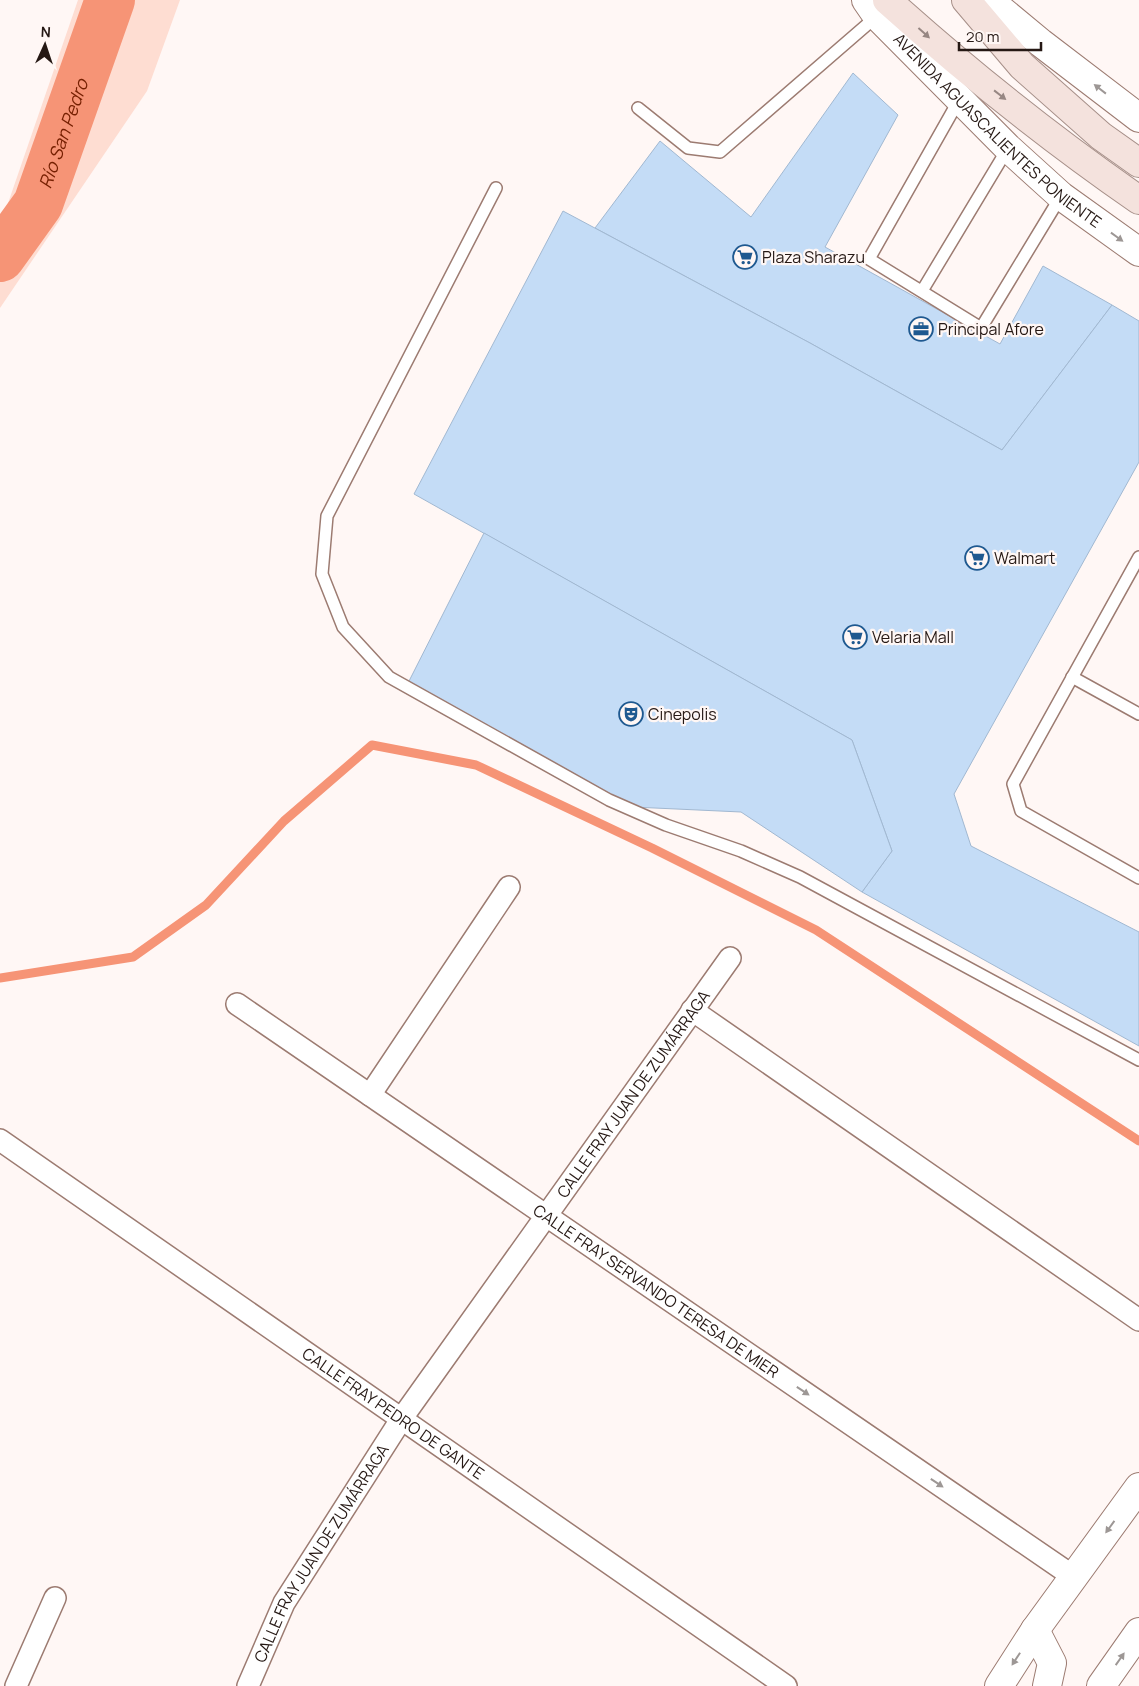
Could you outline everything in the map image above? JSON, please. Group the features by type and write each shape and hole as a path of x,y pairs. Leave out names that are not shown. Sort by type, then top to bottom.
{"main road":[{"path":"966,0 1022,66 1102,136 1139,164"},
{"name":"AVENIDA AGUASCALIENTES PONIENTE","path":"877,5 961,66 1093,169 1139,200"}],"street":[{"path":"990,0 1041,43 1139,118"},
{"name":"AVENIDA AGUASCALIENTES PONIENTE","path":"877,5 960,99 1008,148 1061,196 1139,252"},
{"path":"370,1095 509,887"},
{"name":"CALLE FRAY JUAN DE ZUMÁRRAGA","path":"248,1686 284,1603 402,1418 730,958"},
{"name":"CALLE FRAY SERVANDO TERESA DE MIER","path":"237,1004 1074,1577"},
{"path":"692,1010 1139,1320"},
{"name":"CALLE FRAY PEDRO DE GANTE","path":"0,1140 786,1686"},
{"path":"999,1686 1035,1630 1139,1487"},
{"path":"16,1686 55,1598"},
{"path":"1035,1630 1052,1663 1047,1686"},
{"path":"1100,1686 1139,1632"}],"lane":[{"path":"638,108 688,148 720,152 877,5"},
{"path":"960,99 869,259 981,328 1061,196"},
{"path":"922,291 1008,148"},
{"path":"496,188 327,516 322,574 343,627 389,677 609,800 666,825 741,851 800,877 1139,1060"},
{"path":"1139,557 1012,784 1021,811 1139,878"},
{"path":"1072,677 1139,714"}],"shaded area":[{"path":"78,0 180,0 147,91 0,308 0,216 6,209"}],"building":[{"name":"Plaza Sharazu","path":"853,73 898,115 825,247 1000,344 1043,266 1112,305 1002,450 810,343 595,228 660,141 751,217"},
{"name":"Velaria Mall","path":"563,211 810,343 1002,450 1112,305 1139,321 1139,462 954,794 971,846 1139,932 1139,1046 862,892 892,851 852,740 414,494"},
{"name":"Cinepolis","path":"484,533 852,740 892,851 862,892 741,812 633,807 406,687"}],"waterway":[{"name":"Río San Pedro","path":"0,257 38,204 110,0"},
{"path":"0,978 133,957 206,905 284,821 372,745 476,765 652,848 816,930 1139,1141"}],"place":[{"name":"Plaza Sharazu","path":"745,257"},
{"name":"Principal Afore","path":"921,329"},
{"name":"Walmart","path":"977,558"},
{"name":"Velaria Mall","path":"855,637"},
{"name":"Cinepolis","path":"631,714"}]}
